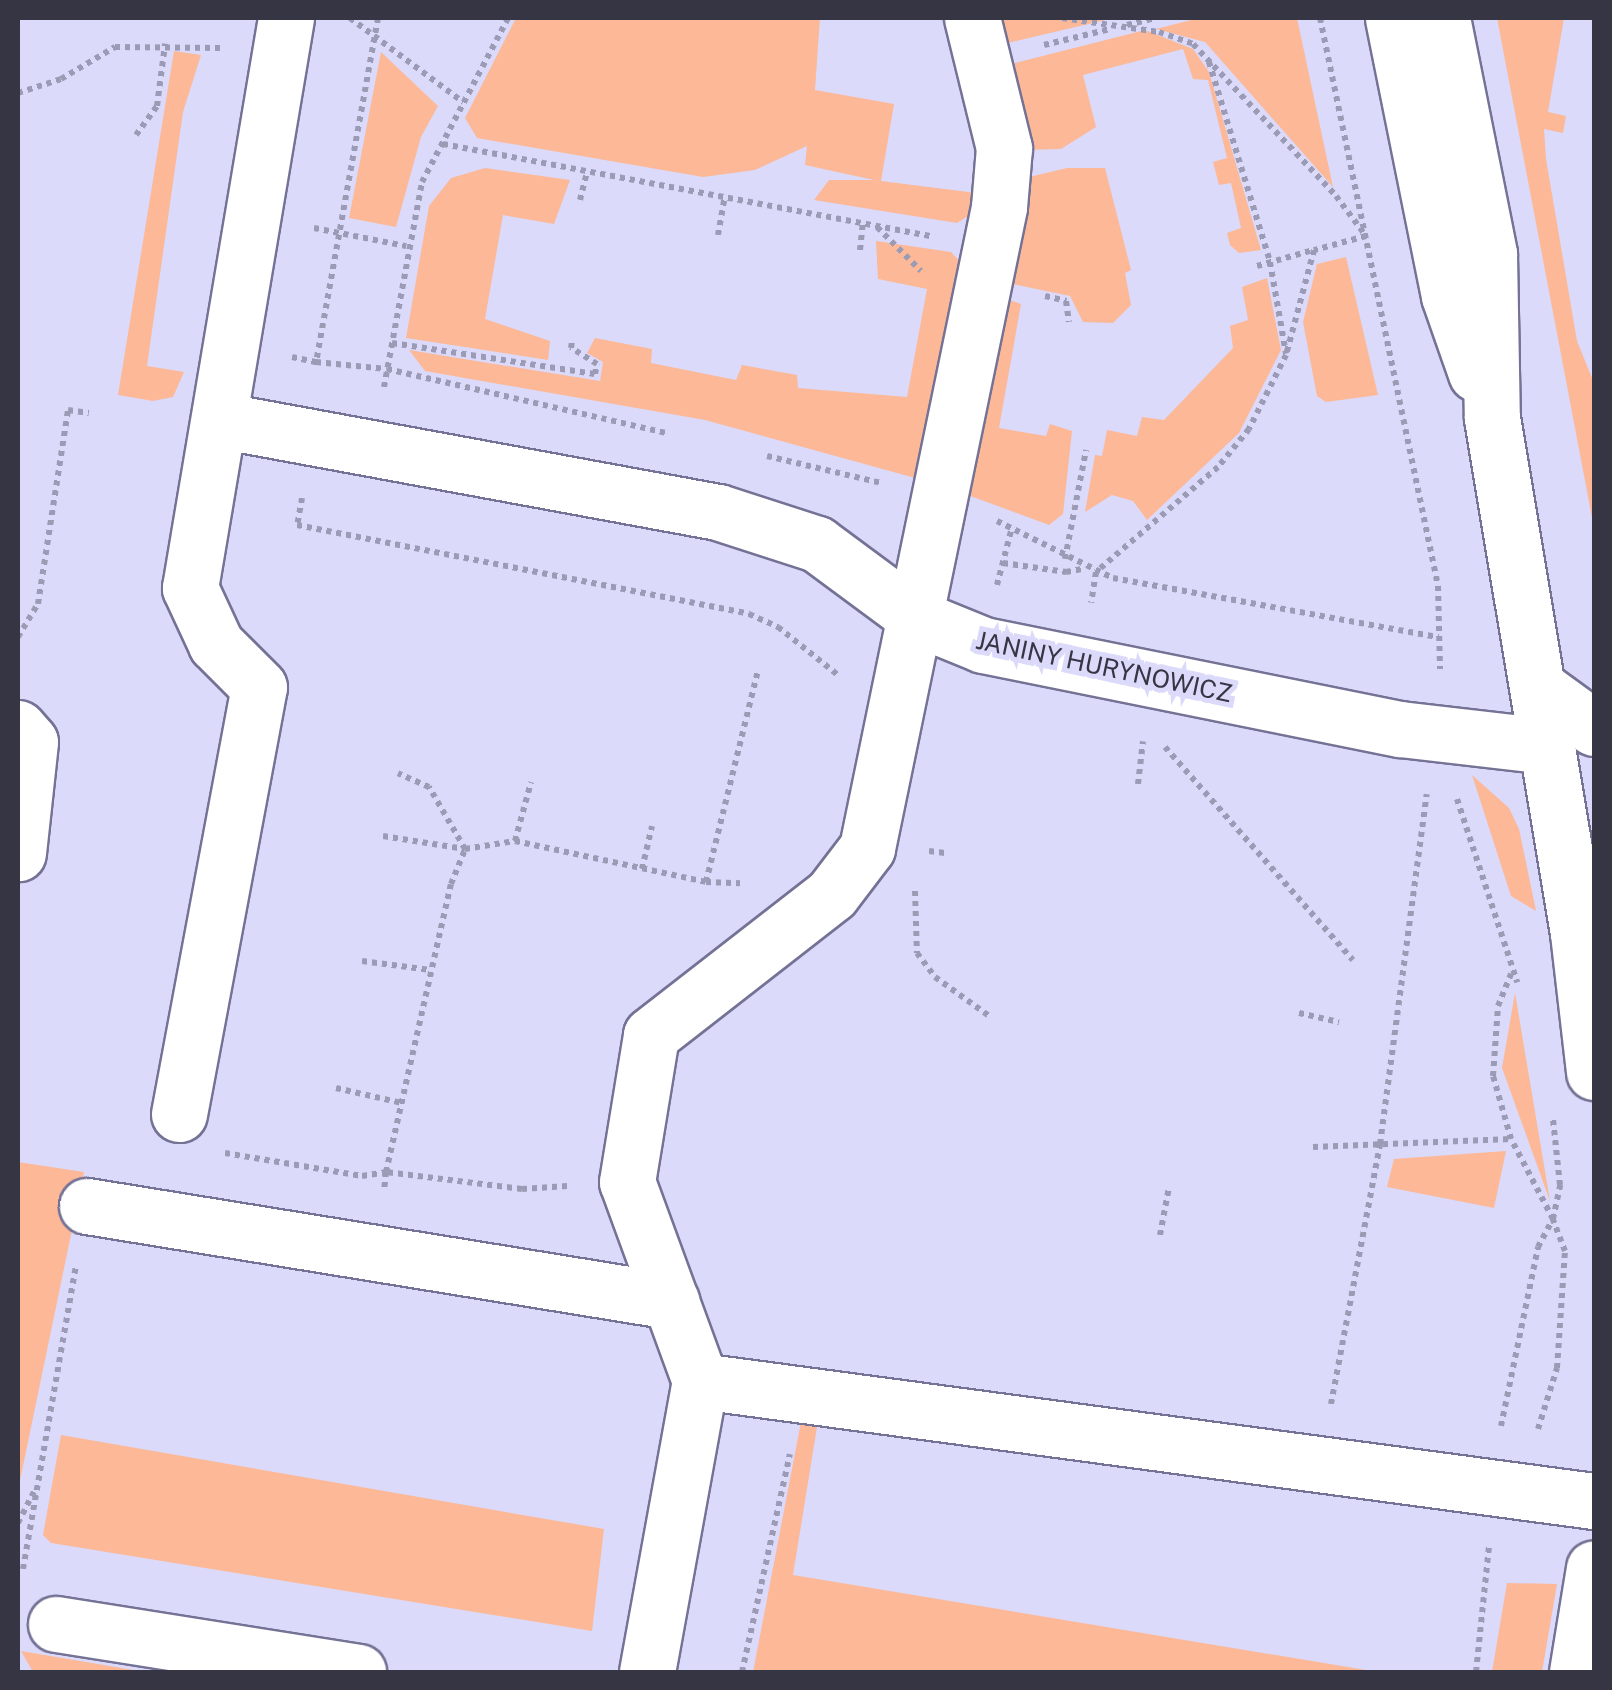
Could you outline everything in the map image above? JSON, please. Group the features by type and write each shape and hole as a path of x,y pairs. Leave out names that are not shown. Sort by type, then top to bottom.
{"street":[{"path":"198,1132 260,687 216,644 190,588 286,18"},
{"path":"1393,18 1449,296 1492,418"},
{"path":"1442,18 1488,254 1492,418 1539,688 1571,737 1594,1072"},
{"path":"647,1672 700,1381 627,1182 651,1034 832,894 868,848 943,497 991,247 1004,148 979,38"},
{"name":"JANINY HURYNOWICZ","path":"219,420 718,512 817,544 917,618 983,645 1079,663 1443,748 1571,737"},
{"path":"18,728 30,742 18,853"},
{"path":"87,1206 671,1301"},
{"path":"700,1381 1594,1501"},
{"path":"1577,1672 1594,1568"},
{"path":"56,1624 358,1672"}],"path":[{"path":"350,18 463,102"},
{"path":"378,18 316,362 387,369 675,435"},
{"path":"375,449 406,246 422,182 508,18"},
{"path":"1062,18 1179,37 1208,60 1366,236"},
{"path":"979,38 1114,28 1155,18"},
{"path":"1320,18 1438,586 1443,748 1511,972 1522,991"},
{"path":"136,134 158,106 165,44"},
{"path":"18,93 60,79 114,47 175,44"},
{"path":"1208,60 1270,262 1286,356"},
{"path":"443,144 991,247"},
{"path":"580,200 587,172"},
{"path":"718,235 725,197"},
{"path":"252,216 406,246"},
{"path":"860,250 863,223"},
{"path":"1256,266 1366,236"},
{"path":"1079,663 1096,572 1218,467 1249,429 1286,356 1314,250"},
{"path":"392,343 595,374 597,364 571,348 572,341"},
{"path":"18,637 38,604 68,410 89,413"},
{"path":"312,437 297,525 750,614 778,627 819,665 854,683"},
{"path":"1065,560 1086,450"},
{"path":"752,453 943,497 1012,527 1065,560 1096,572 1440,637"},
{"path":"983,645 1012,527"},
{"path":"1003,562 1066,572 1087,568"},
{"path":"383,836 466,848 515,841 706,882 758,670"},
{"path":"1146,726 1352,960"},
{"path":"1319,1464 1380,1144 1429,776 1443,748"},
{"path":"382,1206 430,970 466,848 429,787 398,773"},
{"path":"515,841 532,782"},
{"path":"642,869 652,826"},
{"path":"919,869 926,833"},
{"path":"916,888 917,953 935,977 989,1016"},
{"path":"362,961 430,970"},
{"path":"1476,1672 1490,1534 1504,1489 1557,1368 1564,1251 1553,1219 1510,1139 1493,1076 1498,1006 1511,972"},
{"path":"1299,1013 1340,1022"},
{"path":"336,1088 402,1103"},
{"path":"1504,1489 1538,1247 1553,1219 1560,1185 1551,1110"},
{"path":"198,1132 362,1176 386,1172 522,1189"},
{"path":"1313,1147 1510,1139"},
{"path":"1160,1235 1170,1186"},
{"path":"21,1581 87,1206"},
{"path":"742,1672 802,1395"},
{"path":"18,1523 38,1484"}],"shaded area":[{"path":"516,18 820,18 815,90 894,104 881,181 984,194 978,210 957,223 814,200 829,180 874,180 805,165 807,146 755,170 703,177 477,138 465,118"},
{"path":"990,18 1114,18 999,45"},
{"path":"1199,18 1297,18 1333,187 1205,42 1156,29"},
{"path":"1497,18 1564,18 1548,112 1566,116 1563,133 1544,129 1577,341 1594,383 1594,528"},
{"path":"1145,30 1193,49 1209,72 1261,250 1239,253 1230,245 1227,233 1241,228 1231,183 1219,185 1213,162 1227,158 1208,80 1193,79 1183,49 1083,75 1096,127 1061,149 1024,150 1003,66"},
{"path":"174,51 201,55 183,112 147,366 184,372 173,397 153,401 118,395"},
{"path":"381,52 438,106 421,137 396,227 349,218"},
{"path":"485,168 570,180 554,224 503,215 485,319 550,341 548,360 406,338 429,206 451,178"},
{"path":"1067,168 1105,168 1131,270 1125,273 1131,305 1113,323 1083,322 1070,296 1003,282 1029,177"},
{"path":"876,241 951,252 962,264 926,481 705,420 425,371 409,350 600,381 603,362 587,353 595,338 652,349 651,363 736,380 742,365 797,375 798,388 907,397 927,289 878,279"},
{"path":"1346,257 1378,395 1326,402 1317,396 1303,322 1317,264"},
{"path":"1267,278 1281,350 1239,433 1147,520 1133,501 1112,495 1085,512 1095,455 1102,456 1107,430 1137,436 1142,417 1164,420 1233,348 1230,326 1248,320 1242,287"},
{"path":"1002,297 1021,304 999,428 1046,436 1050,424 1072,431 1063,514 1049,525 965,494"},
{"path":"1472,775 1509,808 1519,829 1536,911 1511,896"},
{"path":"1515,993 1550,1201 1502,1068"},
{"path":"1506,1151 1494,1208 1387,1187 1394,1159"},
{"path":"18,1162 84,1172 18,1490"},
{"path":"801,1422 817,1427 793,1575 1378,1672 753,1672"},
{"path":"61,1435 604,1529 592,1631 51,1543 43,1535"},
{"path":"1507,1583 1557,1584 1542,1672 1492,1672"},
{"path":"21,1651 145,1672 33,1672"}]}
